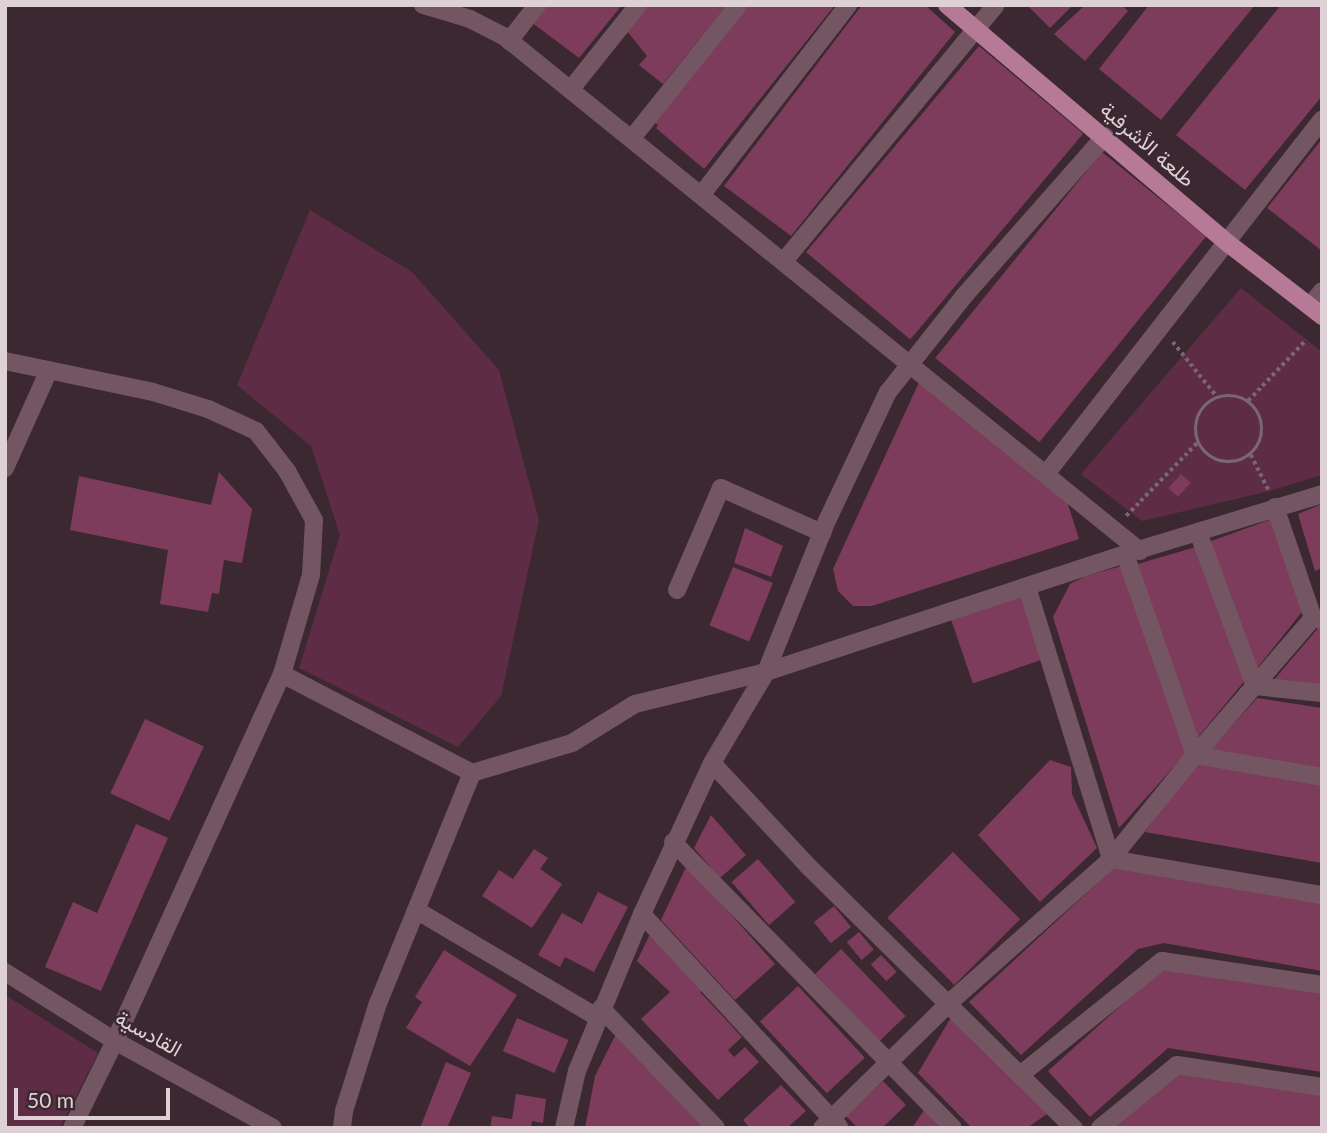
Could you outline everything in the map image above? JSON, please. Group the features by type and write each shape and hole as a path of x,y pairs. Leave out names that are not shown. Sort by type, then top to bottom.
{"main road":[{"name":"طلعة الأشرفية","path":"947,5 1105,136 1228,244 1316,311"}],"street":[{"path":"509,41 537,5"},
{"path":"570,89 638,5"},
{"path":"632,138 738,5"},
{"path":"702,194 848,5"},
{"path":"784,261 996,5"},
{"path":"432,6 470,19 509,41 702,194 1115,531 1133,553 1195,755"},
{"path":"1046,474 1228,244 1322,120"},
{"path":"564,1128 577,1071 599,1012 673,842 712,762 765,672 822,533 888,392 964,296 1105,136"},
{"path":"1316,311 1322,291"},
{"path":"5,361 153,392 208,409 256,431 287,471 314,520 311,575 282,674 115,1041 72,1128"},
{"path":"5,468 49,370"},
{"path":"677,590 721,488 822,533"},
{"path":"282,674 472,773 572,743 635,704 765,672 1198,532 1272,499 1322,494"},
{"path":"642,914 831,1125 949,1003 1111,859 1195,755 1317,619 1272,499"},
{"path":"1198,532 1255,686"},
{"path":"1027,587 1111,859"},
{"path":"1255,686 1322,693"},
{"path":"1195,755 1322,777"},
{"path":"712,762 807,865 1074,1128"},
{"path":"342,1128 344,1111 378,1003 472,773"},
{"path":"673,842 953,1128"},
{"path":"1111,859 1322,895"},
{"path":"416,910 599,1012 716,1128"},
{"path":"1020,1075 1161,961 1322,985"},
{"name":"القادسية","path":"5,972 115,1041 273,1128"},
{"path":"1100,1128 1177,1065 1322,1087"}],"path":[{"path":"1162,328 1218,398"},
{"path":"1248,401 1306,340"},
{"path":"1238,397 1248,401 1261,417 1263,427 1262,438 1251,455 1242,461 1222,462 1204,451 1198,442 1197,421 1208,403 1218,398 1238,397"},
{"path":"1115,531 1129,512 1198,442"},
{"path":"1251,455 1272,499"}],"shaded area":[{"path":"310,210 412,272 499,370 539,520 501,696 458,747 299,668 340,535 311,446 237,385"},
{"path":"1241,288 1322,352 1322,475 1270,491 1142,521 1081,474"},
{"path":"5,995 98,1053 60,1128 5,1128"}],"building":[{"path":"544,5 622,5 579,58 531,22"},
{"path":"648,5 727,5 663,84 639,65 647,56 627,31"},
{"path":"749,5 835,5 704,169 656,128 658,125 654,122"},
{"path":"862,5 925,5 955,32 791,236 724,186"},
{"path":"1027,5 1073,5 1050,28"},
{"path":"1085,5 1122,5 1128,11 1085,61 1054,34"},
{"path":"1149,5 1255,5 1161,120 1099,69"},
{"path":"1281,5 1322,5 1322,96 1245,190 1176,135"},
{"path":"979,46 1083,133 910,339 806,252"},
{"path":"1322,139 1322,251 1267,208"},
{"path":"1102,152 1206,236 1039,442 935,358"},
{"path":"921,378 1066,498 1079,539 872,606 853,606 838,591 833,569"},
{"path":"219,472 252,509 242,563 224,560 219,594 212,593 208,612 160,604 168,550 70,530 79,476 211,505"},
{"path":"1181,474 1191,483 1178,497 1168,488"},
{"path":"1322,504 1322,568 1315,571 1298,514"},
{"path":"1272,519 1306,607 1254,672 1206,543"},
{"path":"745,528 783,546 771,577 734,563"},
{"path":"1199,546 1247,678 1193,743 1138,564"},
{"path":"1125,565 1186,753 1119,828 1053,617 1070,584 1086,576"},
{"path":"733,567 773,583 749,642 709,625"},
{"path":"1024,595 1046,658 973,683 951,620"},
{"path":"1319,627 1322,628 1322,688 1273,681"},
{"path":"1257,698 1322,708 1322,769 1211,749"},
{"path":"145,719 204,746 169,821 110,793"},
{"path":"1050,760 1071,767 1072,794 1097,848 1040,902 978,835"},
{"path":"1198,762 1322,785 1322,863 1145,832"},
{"path":"711,815 746,855 720,878 694,848"},
{"path":"136,824 168,838 101,991 45,967 73,902 97,913"},
{"path":"534,849 548,858 540,869 562,884 532,928 482,896 499,870 513,879"},
{"path":"953,852 1020,919 954,985 887,918"},
{"path":"758,859 795,902 769,925 732,882"},
{"path":"687,865 775,964 735,1000 661,920"},
{"path":"1116,866 1322,902 1322,971 1164,943 1138,949 1021,1055 969,1002"},
{"path":"598,892 628,907 594,972 565,957 560,967 538,955 562,913 582,924"},
{"path":"834,906 851,927 831,943 814,922"},
{"path":"653,928 706,987 700,992 742,1037 728,1050 734,1057 745,1047 759,1062 718,1100 641,1019 670,992 637,961"},
{"path":"859,932 874,950 862,960 847,942"},
{"path":"841,949 906,1016 880,1041 815,974"},
{"path":"444,950 517,995 470,1066 406,1028 422,1002 415,997"},
{"path":"881,955 897,972 886,981 871,965"},
{"path":"1165,966 1322,991 1322,1072 1168,1048 1090,1117 1048,1071"},
{"path":"798,986 865,1058 827,1093 760,1021"},
{"path":"953,1014 1047,1114 1027,1128 972,1128 918,1073"},
{"path":"517,1018 569,1040 554,1073 503,1051"},
{"path":"617,1032 710,1128 585,1128 595,1076"},
{"path":"446,1062 471,1073 447,1128 420,1128"},
{"path":"1179,1070 1322,1090 1322,1128 1114,1128"},
{"path":"883,1081 906,1105 882,1128 858,1128 846,1116"},
{"path":"781,1085 806,1111 787,1128 750,1128 743,1120"},
{"path":"516,1094 546,1099 543,1123 532,1121 531,1128 490,1128 492,1116 512,1119"},
{"path":"924,1110 940,1128 912,1128"}]}
